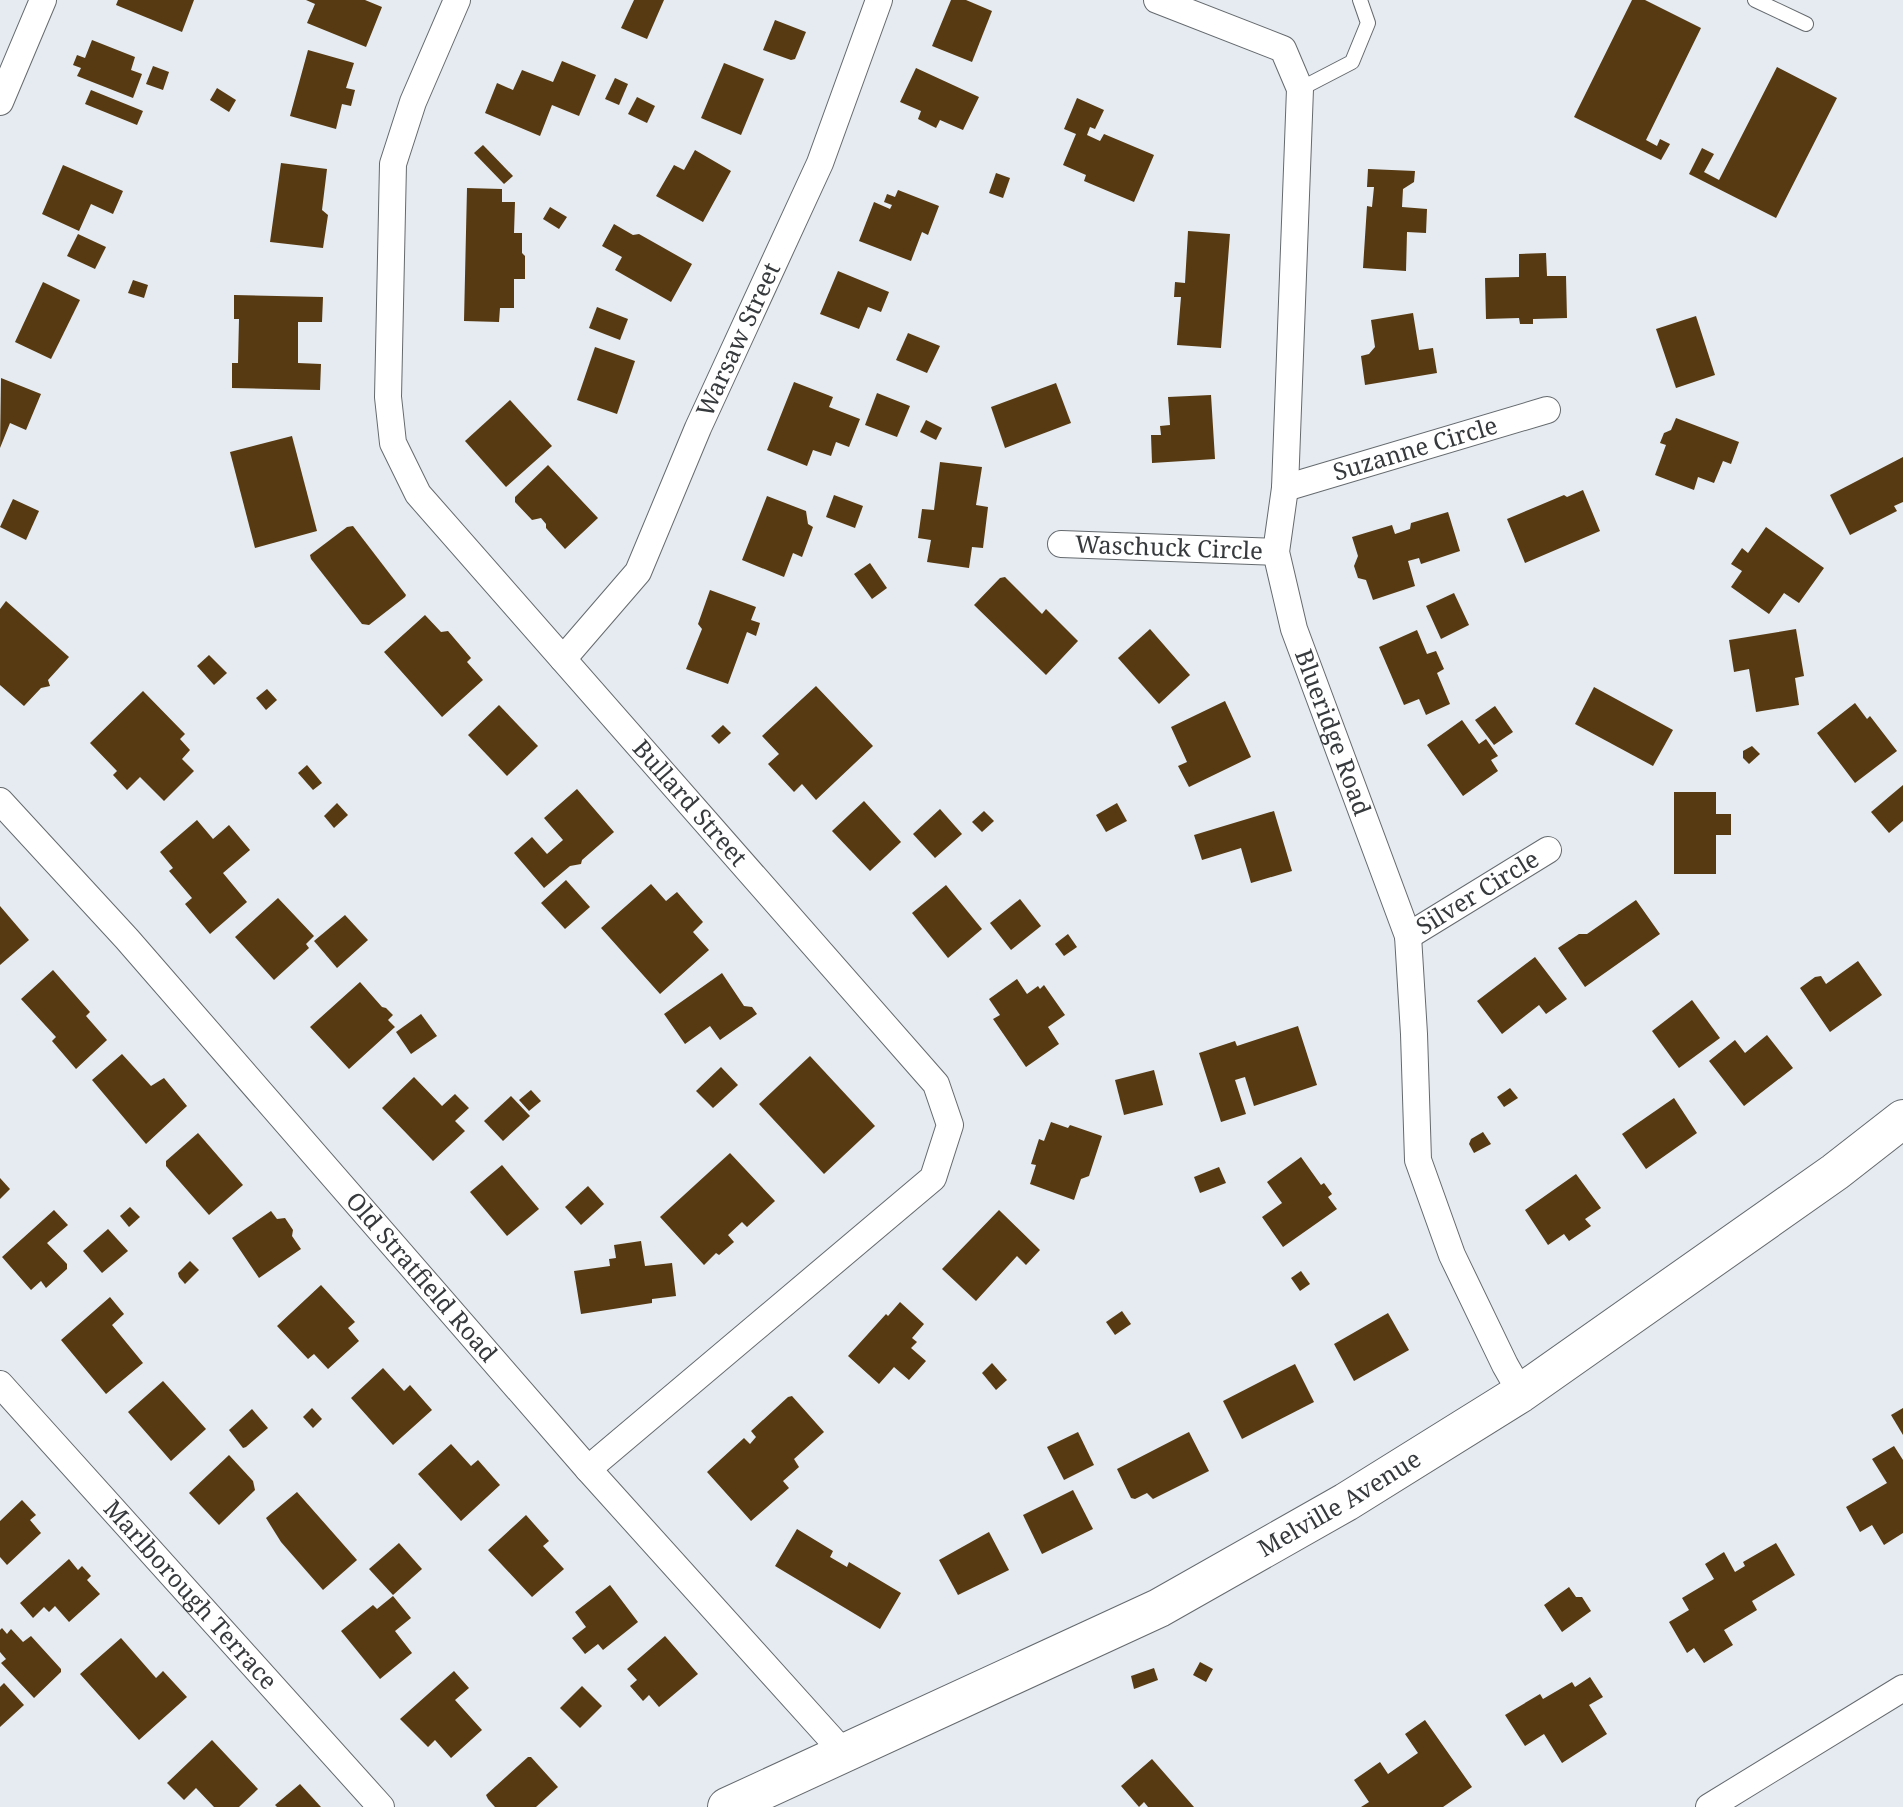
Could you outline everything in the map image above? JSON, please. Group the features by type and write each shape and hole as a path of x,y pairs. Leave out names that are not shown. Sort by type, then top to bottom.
{"street":[{"path":"0,102 43,0"},
{"name":"Bullard Street","path":"457,0 413,102 393,164 388,397 393,443 418,494 936,1084 950,1125 933,1178 588,1469"},
{"name":"Warsaw Street","path":"563,659 638,572 698,428 820,163 879,0"},
{"name":"Blueridge Road","path":"1157,0 1283,49 1300,89 1285,488 1276,552 1294,629 1408,936 1418,1160 1452,1255 1521,1393"},
{"name":"Suzanne Circle","path":"1285,488 1547,410"},
{"name":"Waschuck Circle","path":"1061,544 1276,552"},
{"name":"Old Stratfield Road","path":"0,801 127,939 588,1469 844,1753"},
{"name":"Silver Circle","path":"1408,936 1548,850"},
{"name":"Melville Avenue","path":"727,1807 1159,1608 1346,1502 1521,1393 1835,1172 1903,1119"},
{"name":"Marlborough Terrace","path":"0,1384 381,1807"},
{"path":"1709,1807 1903,1688"}],"lane":[{"path":"1300,89 1352,62 1368,23 1360,0"},
{"path":"1755,0 1806,24"}],"building":[{"path":"118,0 194,0 182,32 116,5"},
{"path":"306,0 365,0 382,7 366,47 307,23 315,4"},
{"path":"634,0 664,0 647,39 621,28"},
{"path":"951,0 966,0 992,11 972,62 932,46"},
{"path":"1632,0 1645,0 1701,28 1646,140 1657,146 1660,139 1670,144 1661,160 1574,117"},
{"path":"775,20 806,32 795,59 763,50"},
{"path":"92,40 135,57 131,70 142,74 133,98 77,76 81,68 73,65 77,55 85,58"},
{"path":"308,50 354,63 346,88 355,90 351,106 342,104 336,129 290,116"},
{"path":"562,61 596,75 579,116 552,105 540,136 485,113 497,83 513,90 522,70 553,82"},
{"path":"724,63 764,79 741,135 701,118"},
{"path":"153,66 169,72 163,90 146,84"},
{"path":"1777,67 1837,98 1776,218 1689,174 1702,148 1714,154 1704,172 1719,180"},
{"path":"916,68 979,97 963,130 940,120 936,128 918,119 921,111 900,102"},
{"path":"615,78 628,84 619,105 605,99"},
{"path":"217,88 236,100 229,112 210,100"},
{"path":"91,90 143,111 137,125 85,104"},
{"path":"637,97 655,106 647,123 628,114"},
{"path":"1077,98 1104,110 1095,129 1090,127 1087,135 1100,141 1104,134 1154,155 1134,202 1084,181 1086,175 1063,165 1076,134 1064,129"},
{"path":"483,145 513,176 504,184 474,153"},
{"path":"695,150 731,171 703,222 656,196 674,165 684,170"},
{"path":"281,163 327,169 322,210 328,215 323,248 270,242"},
{"path":"63,165 123,191 113,214 91,204 79,231 42,214"},
{"path":"1368,169 1415,171 1414,182 1403,189 1402,207 1427,209 1426,233 1407,232 1406,271 1363,268 1367,206 1372,207 1374,187 1367,187"},
{"path":"996,173 1010,178 1003,198 989,193"},
{"path":"467,188 502,189 502,202 515,202 514,233 522,233 525,279 514,279 514,308 500,308 499,322 464,321"},
{"path":"898,190 939,206 928,235 922,232 911,261 859,241 874,202 890,209 892,205 884,202 887,194 895,197"},
{"path":"550,207 567,217 559,229 543,219"},
{"path":"614,224 633,235 639,234 692,264 671,302 615,270 622,257 602,246"},
{"path":"1188,231 1230,234 1221,348 1177,345 1181,297 1174,297 1175,282 1185,283"},
{"path":"78,234 106,247 95,269 67,256"},
{"path":"1546,253 1547,276 1566,276 1567,318 1533,319 1533,324 1520,324 1519,318 1486,319 1485,278 1519,277 1519,254"},
{"path":"838,271 889,292 881,312 868,307 859,329 820,314"},
{"path":"133,280 148,285 144,298 128,293"},
{"path":"43,282 80,300 51,359 15,342"},
{"path":"234,295 323,297 322,322 298,322 298,363 321,364 320,390 232,388 232,363 238,363 239,319 234,319"},
{"path":"597,307 628,319 620,340 589,328"},
{"path":"1413,313 1419,350 1433,348 1437,373 1365,385 1361,356 1369,354 1375,347 1371,320"},
{"path":"1696,316 1715,375 1676,388 1656,329"},
{"path":"908,333 940,346 927,373 896,360"},
{"path":"595,347 635,361 617,414 577,400"},
{"path":"1,378 41,394 26,430 10,423 0,448"},
{"path":"794,382 833,397 829,407 860,419 849,447 836,442 831,456 813,450 807,466 767,450"},
{"path":"1056,383 1071,423 1005,448 991,407"},
{"path":"877,393 910,406 897,437 865,425"},
{"path":"1211,395 1215,459 1152,463 1151,435 1161,435 1160,426 1170,425 1168,397"},
{"path":"510,400 552,446 506,487 465,441"},
{"path":"1676,418 1739,442 1731,464 1723,461 1714,483 1698,477 1694,490 1655,475 1666,445 1660,443"},
{"path":"926,420 942,428 936,440 920,432"},
{"path":"292,436 317,531 255,548 230,452"},
{"path":"1903,457 1903,502 1894,506 1897,511 1850,535 1830,495"},
{"path":"940,462 982,467 976,505 988,507 983,548 972,547 969,568 927,562 931,540 918,538 922,509 934,510"},
{"path":"548,465 598,518 565,549 541,518 532,520 515,502 515,497"},
{"path":"1583,490 1600,531 1525,563 1507,519"},
{"path":"834,495 863,506 855,528 826,517"},
{"path":"767,496 806,511 808,524 813,527 802,557 793,553 784,577 742,560"},
{"path":"13,499 39,511 26,540 0,527"},
{"path":"1448,512 1460,551 1421,564 1419,558 1408,561 1415,586 1373,600 1366,580 1358,578 1354,566 1358,556 1352,537 1392,525 1395,534 1410,529 1411,523"},
{"path":"353,526 406,595 369,625 362,624 310,555 347,527"},
{"path":"1766,527 1824,568 1799,603 1784,593 1769,614 1731,587 1742,571 1731,564 1742,548 1748,553"},
{"path":"870,563 887,588 872,599 854,574"},
{"path":"1005,577 1042,614 1046,609 1078,641 1046,675 974,605 1000,578"},
{"path":"710,590 756,607 751,620 760,623 756,636 747,632 728,684 686,669 702,629 698,624"},
{"path":"1454,593 1469,625 1441,639 1426,606"},
{"path":"6,601 69,657 48,680 50,686 41,688 24,706 0,685 0,609"},
{"path":"425,615 441,632 448,631 471,658 467,662 483,680 442,717 384,652"},
{"path":"1150,629 1190,675 1159,704 1118,658"},
{"path":"1796,629 1804,676 1795,678 1799,705 1756,712 1749,669 1734,672 1729,640"},
{"path":"1417,630 1427,654 1436,651 1444,669 1437,673 1450,704 1426,715 1419,699 1404,705 1379,647"},
{"path":"209,655 227,673 214,685 197,666"},
{"path":"816,686 873,746 816,800 802,784 794,792 768,764 779,754 762,736"},
{"path":"1594,687 1673,730 1653,766 1575,724"},
{"path":"267,689 277,700 266,710 256,698"},
{"path":"143,691 185,734 180,739 190,750 182,759 194,771 164,801 140,777 127,790 113,775 117,771 90,743"},
{"path":"1225,701 1251,757 1189,787 1178,766 1187,762 1171,727"},
{"path":"1855,703 1867,719 1870,716 1897,751 1855,783 1817,733"},
{"path":"499,705 538,746 507,776 468,735"},
{"path":"1495,706 1513,732 1494,745 1475,720"},
{"path":"1462,720 1479,744 1486,739 1498,756 1491,760 1498,771 1463,796 1427,745"},
{"path":"723,725 731,733 719,744 711,736"},
{"path":"1752,746 1760,754 1749,764 1743,758 1743,751"},
{"path":"307,765 322,783 313,790 298,773"},
{"path":"1903,785 1903,821 1889,833 1871,812"},
{"path":"577,789 614,832 581,864 570,866 544,888 514,853 532,837 547,854 563,840 544,818"},
{"path":"1674,792 1716,792 1716,814 1731,814 1731,835 1716,835 1716,874 1674,874"},
{"path":"864,801 901,842 870,871 832,831"},
{"path":"337,803 348,815 334,828 324,816"},
{"path":"1117,803 1127,821 1106,832 1096,815"},
{"path":"940,809 962,834 935,858 913,834"},
{"path":"984,811 994,821 982,832 972,822"},
{"path":"1274,811 1292,871 1251,883 1241,848 1202,860 1194,835"},
{"path":"197,820 213,839 229,825 250,850 223,873 247,902 210,934 185,904 192,898 169,871 173,868 160,852"},
{"path":"566,880 590,907 565,929 541,903"},
{"path":"651,884 666,901 677,892 703,922 693,932 709,950 660,994 601,928"},
{"path":"946,885 982,929 948,958 912,913"},
{"path":"278,898 314,936 306,944 309,948 274,980 235,937"},
{"path":"1020,899 1041,926 1011,950 990,923"},
{"path":"1636,900 1660,934 1585,987 1558,948 1579,934 1587,934"},
{"path":"0,906 29,940 0,965"},
{"path":"345,915 368,940 337,968 314,941"},
{"path":"1068,934 1077,947 1064,956 1055,944"},
{"path":"1535,957 1567,999 1546,1014 1539,1005 1502,1034 1477,1001"},
{"path":"1858,961 1882,995 1830,1032 1800,988 1821,976 1826,984"},
{"path":"53,970 90,1012 86,1016 107,1040 76,1069 52,1041 56,1037 21,999"},
{"path":"722,973 744,1006 752,1007 757,1014 720,1040 710,1026 685,1044 664,1014"},
{"path":"1017,979 1027,994 1044,985 1065,1015 1048,1027 1059,1044 1026,1067 993,1019 1000,1015 989,999"},
{"path":"360,982 393,1015 388,1020 395,1027 349,1069 310,1027"},
{"path":"1692,1000 1720,1038 1679,1068 1652,1031"},
{"path":"421,1014 437,1036 411,1054 396,1032"},
{"path":"1298,1026 1317,1085 1254,1106 1245,1077 1235,1080 1246,1114 1221,1122 1199,1053 1235,1041 1237,1046"},
{"path":"1767,1035 1793,1068 1744,1106 1709,1061 1735,1040 1745,1053"},
{"path":"122,1054 151,1086 164,1078 187,1106 146,1144 92,1080"},
{"path":"810,1056 875,1126 824,1174 759,1104"},
{"path":"721,1067 738,1085 713,1108 696,1091"},
{"path":"1154,1070 1163,1105 1124,1115 1115,1080"},
{"path":"414,1077 442,1106 455,1094 469,1108 455,1121 465,1131 433,1161 382,1108"},
{"path":"1510,1088 1518,1098 1504,1107 1497,1097"},
{"path":"531,1090 541,1101 529,1111 519,1100"},
{"path":"511,1096 530,1116 503,1141 484,1121"},
{"path":"1674,1098 1697,1133 1646,1169 1622,1134"},
{"path":"1051,1122 1102,1136 1089,1176 1081,1179 1074,1200 1030,1184 1036,1165 1031,1164 1039,1139 1044,1141"},
{"path":"1483,1132 1491,1144 1474,1153 1469,1144 1471,1139"},
{"path":"198,1133 243,1185 209,1215 166,1166 166,1161"},
{"path":"730,1153 775,1201 747,1227 742,1222 728,1235 734,1242 704,1265 660,1217"},
{"path":"1301,1157 1321,1185 1324,1183 1332,1194 1328,1197 1337,1209 1283,1247 1262,1217 1282,1203 1267,1182"},
{"path":"502,1165 539,1209 507,1236 470,1192"},
{"path":"1219,1167 1226,1183 1200,1193 1194,1177"},
{"path":"1576,1174 1601,1208 1585,1219 1591,1226 1569,1241 1564,1234 1548,1245 1525,1210"},
{"path":"0,1178 10,1189 0,1199"},
{"path":"588,1186 604,1204 581,1225 565,1207"},
{"path":"130,1207 140,1217 129,1227 120,1216"},
{"path":"54,1210 68,1225 47,1243 67,1264 67,1269 46,1288 41,1281 31,1290 2,1257"},
{"path":"999,1210 1040,1250 1026,1265 1017,1256 976,1301 942,1269"},
{"path":"271,1211 277,1219 285,1218 301,1249 259,1278 232,1238"},
{"path":"108,1229 128,1251 102,1273 83,1251"},
{"path":"641,1241 645,1266 672,1263 676,1296 652,1299 652,1303 581,1314 574,1271 610,1266 609,1259 616,1258 614,1245"},
{"path":"190,1261 199,1270 185,1284 178,1273"},
{"path":"1301,1271 1310,1284 1300,1291 1291,1278"},
{"path":"321,1285 355,1322 348,1328 359,1341 328,1369 314,1354 308,1359 277,1326"},
{"path":"110,1297 124,1314 112,1325 143,1363 106,1394 61,1340"},
{"path":"900,1302 924,1324 912,1338 917,1342 911,1348 926,1361 909,1380 894,1367 879,1384 848,1356"},
{"path":"1122,1311 1131,1324 1115,1335 1106,1322"},
{"path":"1388,1313 1409,1350 1354,1381 1334,1344"},
{"path":"992,1363 1007,1380 996,1390 982,1373"},
{"path":"1295,1364 1314,1402 1242,1439 1223,1401"},
{"path":"383,1368 404,1391 410,1385 432,1410 393,1445 351,1398"},
{"path":"163,1381 206,1429 171,1461 128,1412"},
{"path":"792,1396 824,1432 794,1459 799,1467 783,1481 789,1488 751,1521 707,1472 744,1438 750,1444 756,1437 751,1431"},
{"path":"312,1408 322,1419 313,1428 303,1417"},
{"path":"1903,1408 1903,1435 1891,1415"},
{"path":"252,1409 268,1428 243,1448 229,1430"},
{"path":"1078,1432 1094,1465 1064,1480 1047,1447"},
{"path":"1189,1432 1209,1471 1153,1499 1147,1493 1131,1498 1117,1469"},
{"path":"451,1444 471,1466 478,1460 500,1485 461,1521 418,1474"},
{"path":"1894,1446 1903,1460 1903,1533 1884,1545 1872,1525 1860,1532 1846,1507 1887,1483 1872,1459"},
{"path":"229,1455 253,1481 255,1490 219,1525 189,1493"},
{"path":"1073,1490 1093,1529 1042,1554 1023,1515"},
{"path":"297,1492 357,1560 323,1590 281,1542 266,1518"},
{"path":"22,1500 36,1515 30,1520 41,1533 7,1565 0,1557 0,1521"},
{"path":"526,1515 549,1541 543,1546 564,1569 532,1597 488,1550"},
{"path":"797,1529 833,1551 830,1557 847,1567 849,1562 901,1593 880,1629 775,1566"},
{"path":"989,1532 1009,1570 958,1595 939,1560"},
{"path":"399,1543 422,1569 393,1595 369,1569"},
{"path":"1776,1543 1795,1575 1752,1601 1757,1610 1724,1630 1733,1645 1704,1663 1694,1648 1687,1653 1669,1622 1689,1610 1682,1598 1714,1579 1705,1564 1724,1552 1735,1572 1745,1566 1743,1562"},
{"path":"69,1559 78,1570 82,1566 91,1576 87,1580 100,1594 69,1622 55,1606 49,1612 44,1607 33,1618 20,1603"},
{"path":"610,1585 638,1622 603,1650 598,1644 585,1654 572,1638 586,1627 575,1612"},
{"path":"1569,1587 1576,1597 1582,1597 1591,1611 1562,1632 1544,1605"},
{"path":"393,1596 411,1618 395,1631 412,1653 380,1679 341,1631 373,1605 377,1609"},
{"path":"2,1628 7,1634 11,1629 23,1642 31,1636 61,1669 34,1698 1,1663 6,1659 0,1652"},
{"path":"665,1636 698,1674 659,1707 649,1695 643,1701 630,1686 637,1680 627,1669"},
{"path":"121,1638 156,1678 163,1671 187,1697 139,1740 80,1674"},
{"path":"1200,1662 1213,1669 1206,1682 1193,1675"},
{"path":"1154,1668 1158,1680 1134,1689 1131,1676"},
{"path":"454,1671 469,1688 455,1700 482,1730 451,1758 435,1740 428,1747 400,1719"},
{"path":"1590,1677 1603,1697 1589,1705 1607,1734 1562,1763 1544,1734 1525,1746 1505,1715 1540,1694 1543,1699 1572,1682 1575,1687"},
{"path":"4,1683 24,1705 0,1727 0,1687"},
{"path":"582,1686 602,1706 580,1728 560,1708"},
{"path":"1425,1720 1472,1787 1443,1807 1361,1807 1369,1802 1354,1780 1380,1762 1388,1774 1418,1753 1405,1734"},
{"path":"212,1740 258,1789 239,1807 214,1807 196,1788 184,1800 167,1783"},
{"path":"528,1757 558,1787 536,1807 495,1807 486,1795"},
{"path":"1152,1759 1194,1807 1148,1807 1144,1802 1139,1807 1121,1786"},
{"path":"300,1784 321,1807 275,1805"}]}
